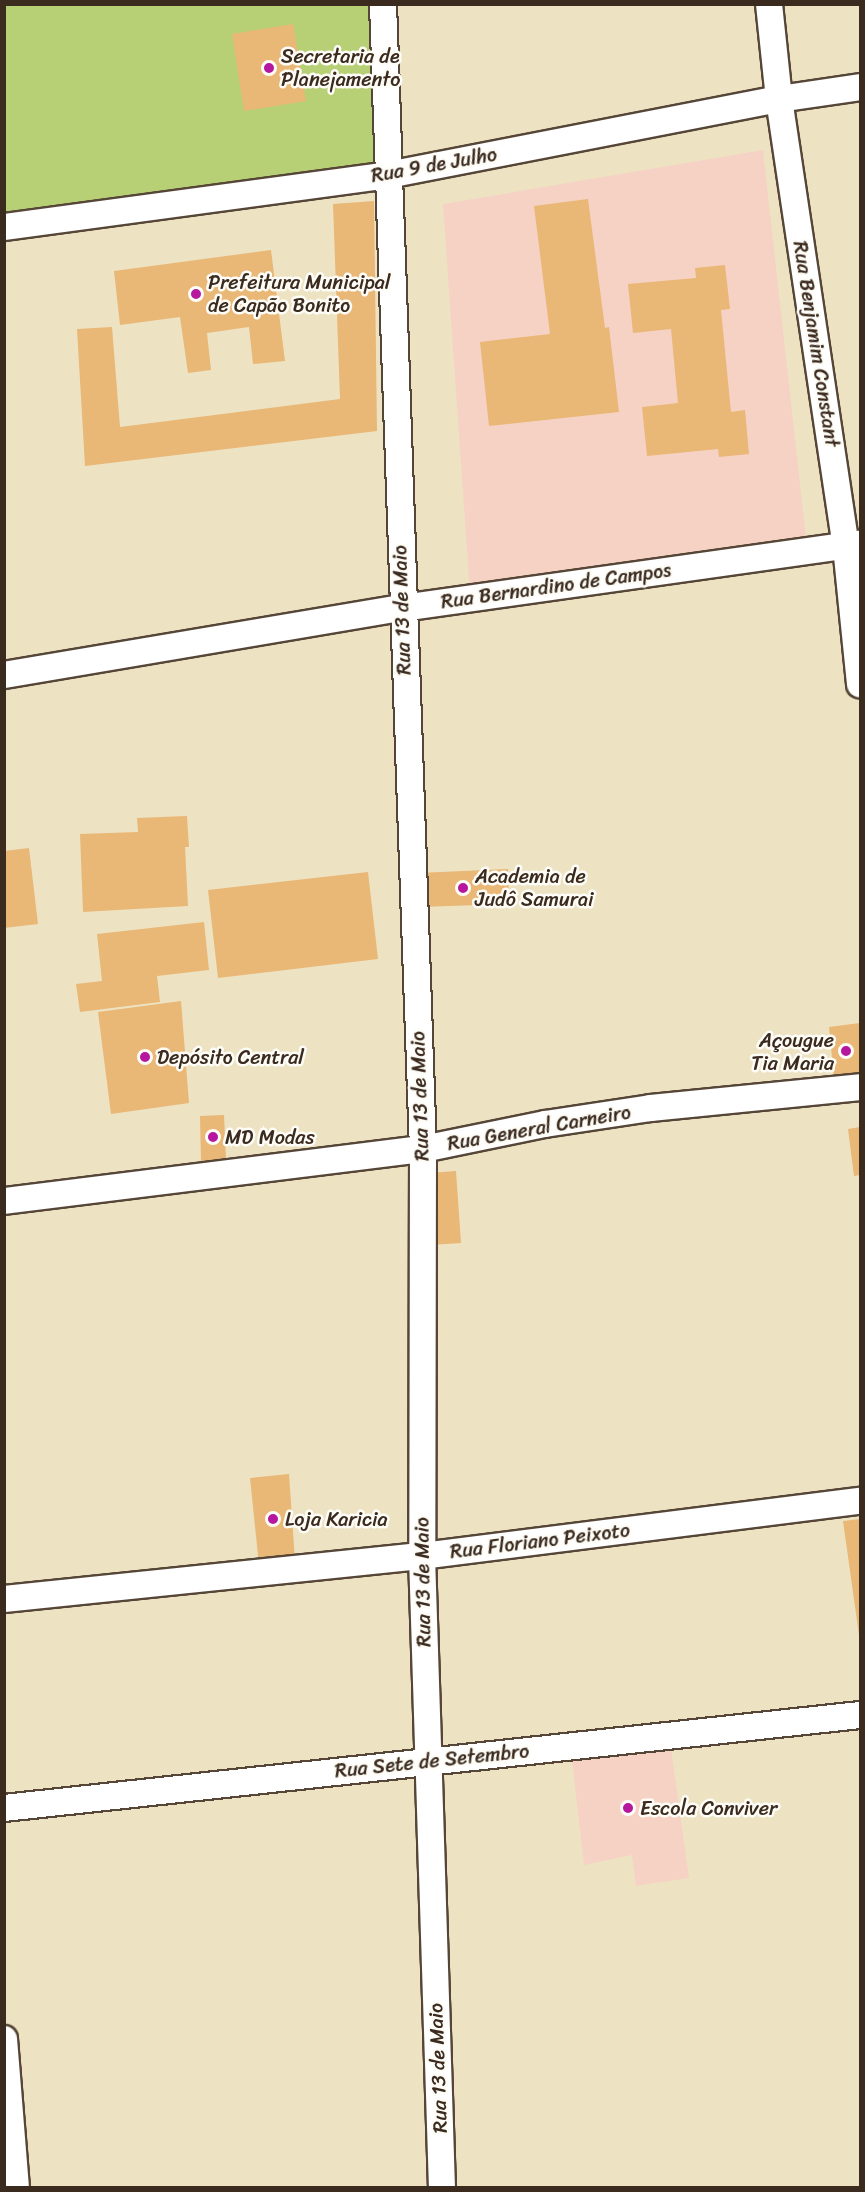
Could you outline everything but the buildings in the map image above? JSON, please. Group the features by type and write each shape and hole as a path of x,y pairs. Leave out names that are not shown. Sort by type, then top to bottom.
{"street":[{"name":"Rua 13 de Maio","path":"383,4 402,608 423,1149 422,1556 442,2187"},
{"name":"Rua Benjamim Constant","path":"769,4 779,99 853,545 861,684"},
{"name":"Rua 9 de Julho","path":"4,227 388,175 779,99 861,87"},
{"name":"Rua Bernardino de Campos","path":"4,675 402,608 853,545"},
{"name":"Rua General Carneiro","path":"4,1201 423,1149 545,1124 651,1108 861,1087"},
{"name":"Rua Floriano Peixoto","path":"4,1599 422,1556 861,1501"},
{"name":"Rua Sete de Setembro","path":"4,1808 861,1715"},
{"path":"4,2039 16,2187"}],"shaded area":[{"path":"763,150 807,547 470,594 443,204"},
{"name":"Escola Conviver","path":"671,1748 689,1878 636,1886 632,1855 584,1865 572,1760"}],"green space":[{"path":"4,5 383,5 388,175 5,227"}],"place":[{"name":"Secretaria de Planejamento","path":"269,68"},
{"name":"Prefeitura Municipal de Capão Bonito","path":"196,294"},
{"name":"Academia de Judô Samurai","path":"463,888"},
{"name":"Açougue Tia Maria","path":"846,1051"},
{"name":"Depósito Central","path":"145,1057"},
{"name":"MD Modas","path":"213,1137"},
{"name":"Loja Karicia","path":"273,1519"},
{"name":"Escola Conviver","path":"628,1808"}]}
